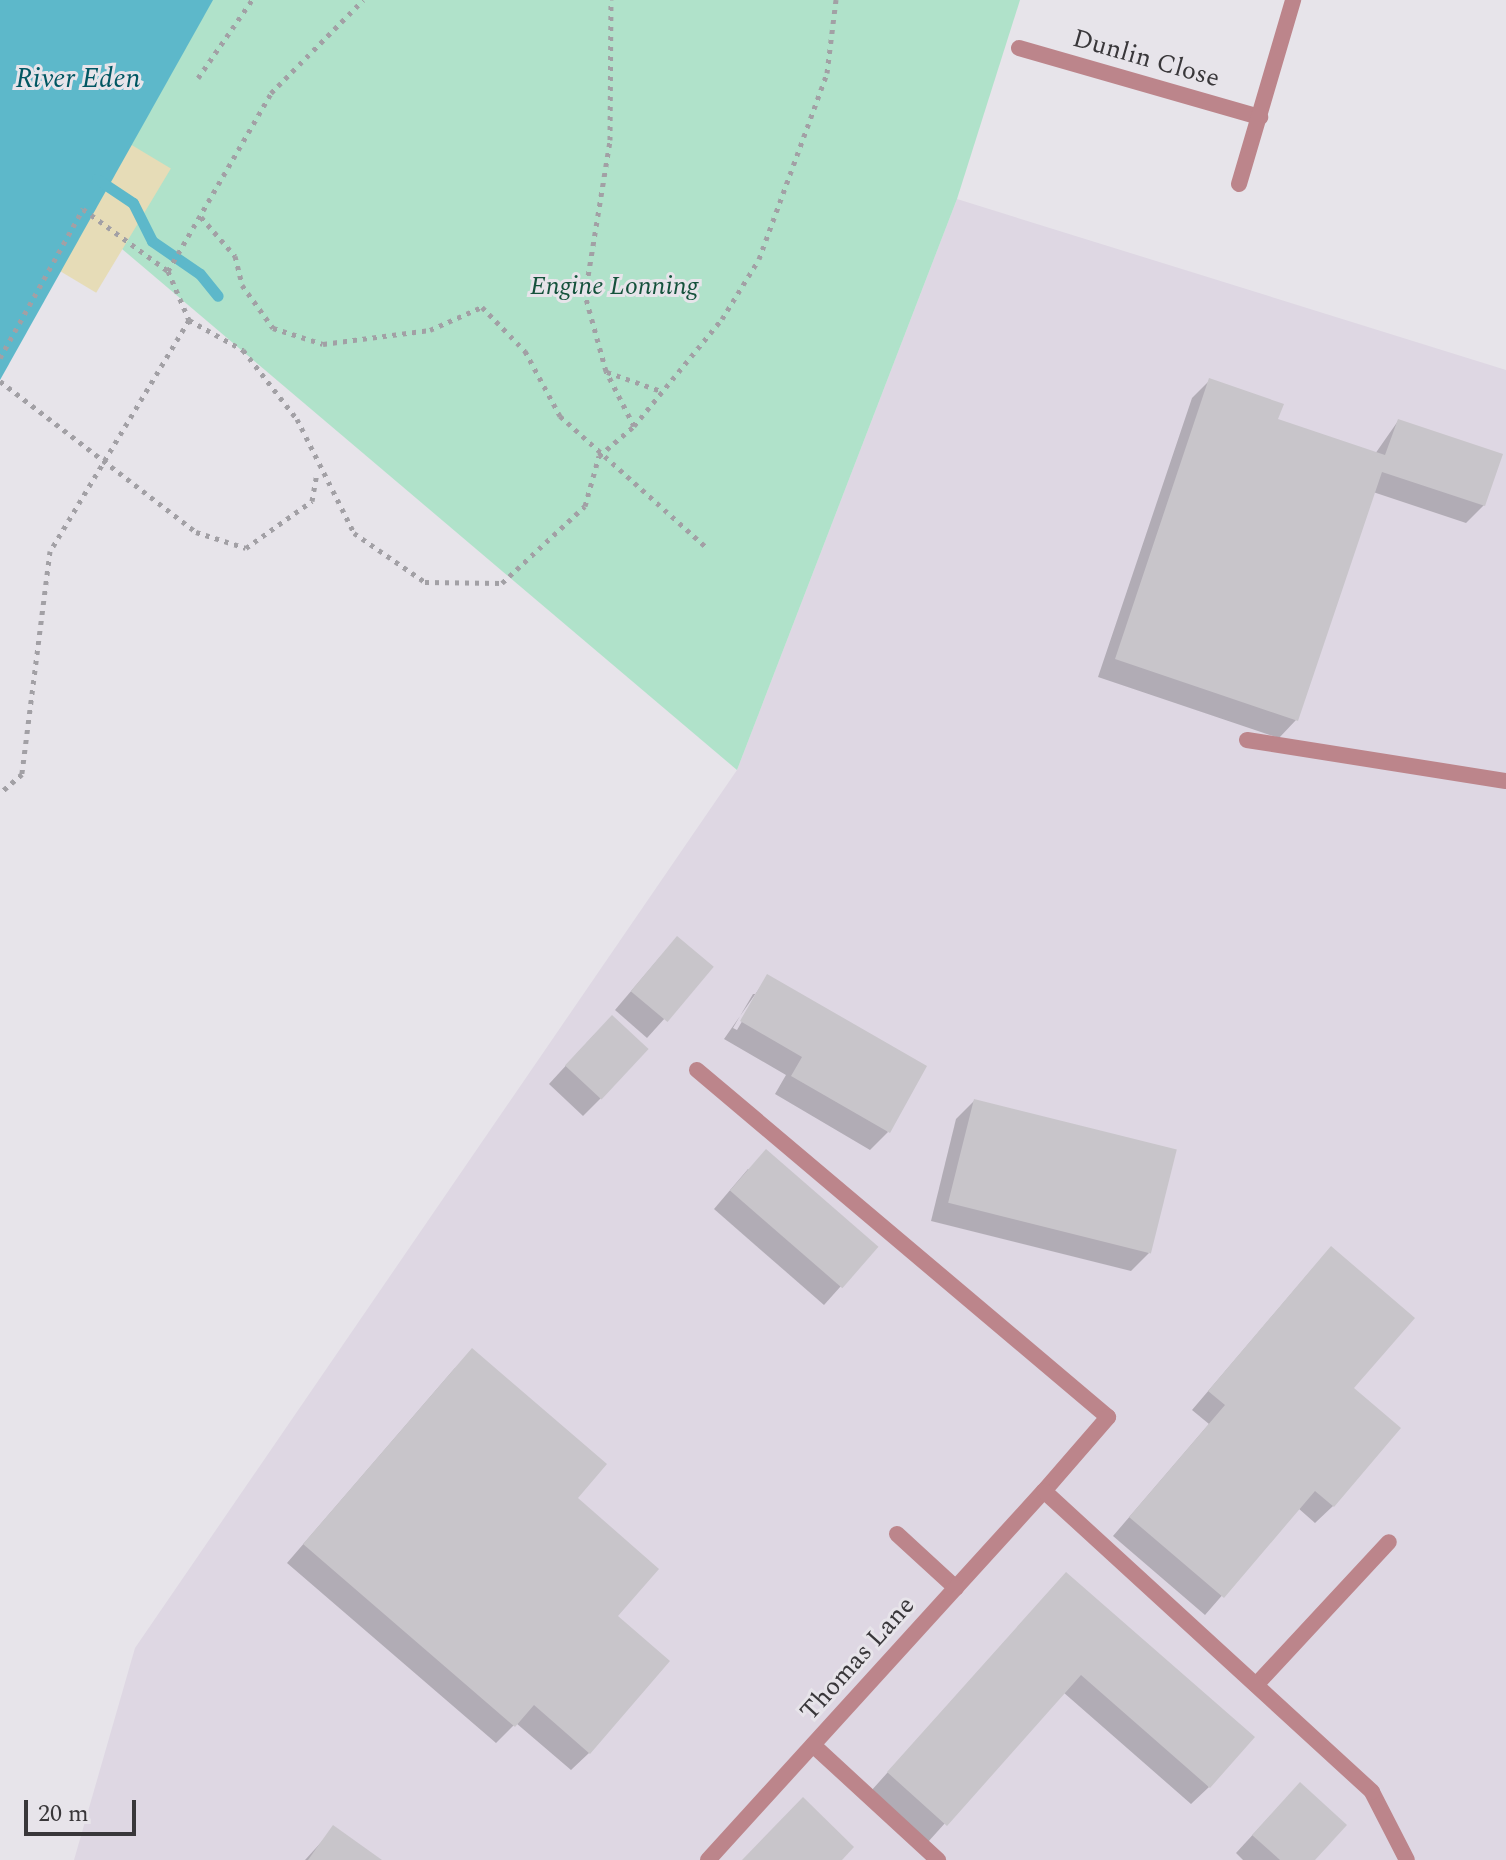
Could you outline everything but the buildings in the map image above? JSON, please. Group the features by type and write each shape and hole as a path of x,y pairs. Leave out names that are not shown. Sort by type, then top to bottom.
{"street":[{"path":"1239,184 1293,0"},
{"name":"Dunlin Close","path":"1019,48 1260,117"},
{"path":"1247,740 1506,781"},
{"name":"Thomas Lane","path":"697,1070 1108,1417 708,1860"},
{"path":"1044,1491 1372,1792 1407,1860"},
{"path":"897,1534 956,1588"},
{"path":"1256,1685 1389,1542"},
{"path":"813,1745 938,1860"}],"path":[{"path":"198,78 252,0"},
{"path":"168,271 271,93 363,0"},
{"path":"611,0 610,140 585,295 606,371 634,426"},
{"path":"0,358 83,209 168,271 189,320 243,350 297,419 317,471 354,533 425,582 458,587 502,583 535,558 585,506 599,456 634,426 722,319 759,259 827,73 836,0"},
{"path":"201,217 235,256 242,285 273,328 323,344 430,330 482,307 525,351 560,416 599,456 706,547"},
{"path":"0,793 22,774 50,551 189,320"},
{"path":"606,371 661,391"},
{"path":"0,381 196,532 246,548 312,501 317,471"}],"shaded area":[{"path":"957,199 1506,370 1506,1860 74,1860 135,1648 737,770"}],"green space":[{"name":"Engine Lonning","path":"205,0 1020,0 957,199 737,770 89,221"}],"sand":[{"path":"110,132 171,169 96,293 35,256"}],"water":[{"name":"River Eden","path":"0,0 213,0 0,380"}],"waterway":[{"path":"97,179 133,203 152,241 200,274 218,296"}]}
